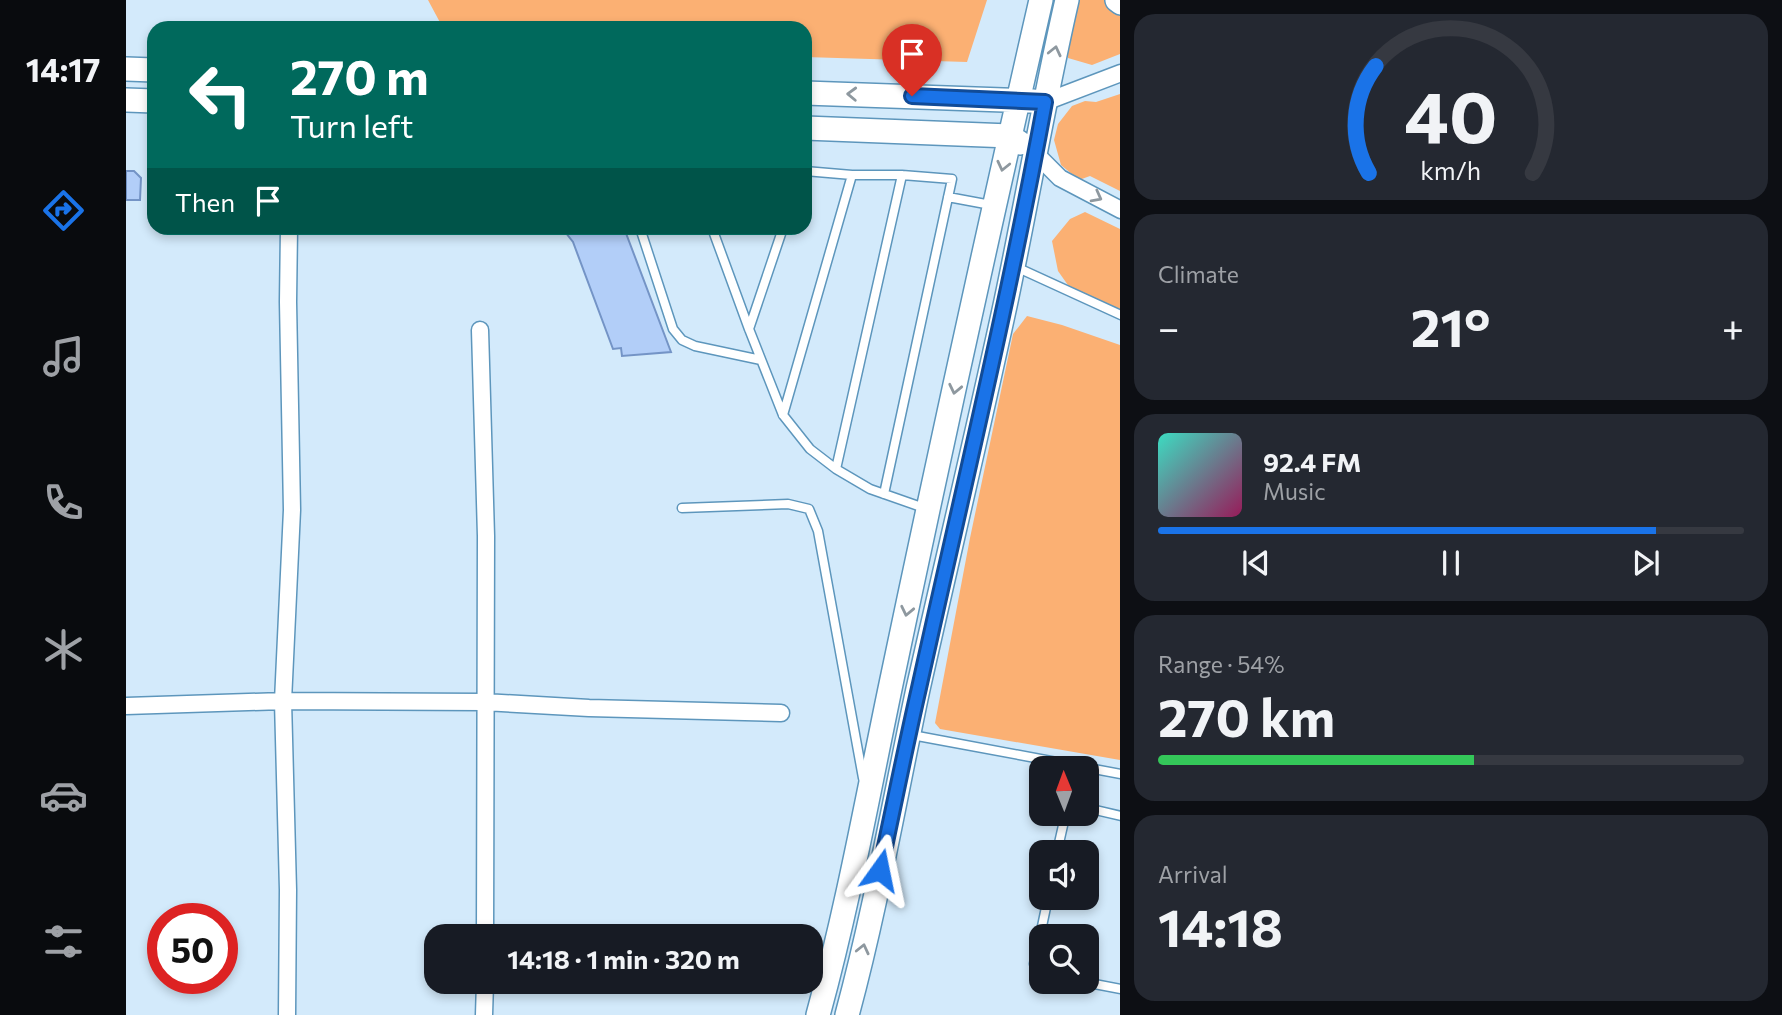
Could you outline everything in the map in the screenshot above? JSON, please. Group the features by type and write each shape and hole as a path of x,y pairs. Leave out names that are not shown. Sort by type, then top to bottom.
{"main road":[{"path":"818,1015 849,892 994,206 1041,0"},
{"path":"847,1015 1013,265 1067,0"},
{"path":"126,69 147,70"},
{"path":"812,93 1045,102"},
{"path":"126,100 147,101"},
{"path":"812,128 1010,136 1035,154"}],"street":[{"path":"1045,102 1120,73"},
{"path":"1035,154 1060,178 1120,209"},
{"path":"287,1015 288,890 283,701 292,510 289,235"},
{"path":"480,330 486,536 485,924"},
{"path":"126,706 283,701 484,702 589,708 781,713"},
{"path":"484,1015 485,994"}],"lane":[{"path":"812,172 951,179 884,494"},
{"path":"783,415 852,175"},
{"path":"835,469 902,175"},
{"path":"948,197 994,206"},
{"path":"642,235 673,328 682,340 695,346 761,360"},
{"path":"715,235 783,415 810,449 835,469 870,489 929,510"},
{"path":"749,330 781,235"},
{"path":"1013,265 1120,316"},
{"path":"682,508 788,504 809,509 818,531 867,801"},
{"path":"909,734 1120,774"},
{"path":"1099,811 1120,816"},
{"path":"1099,985 1120,989"}],"shaded area":[{"path":"428,0 987,0 967,62 812,57 812,21 439,21"},
{"path":"1074,0 1109,0 1120,11 1120,54 1092,65 1068,58 1068,25"},
{"path":"1120,94 1120,191 1090,176 1079,180 1061,165 1054,140 1058,124 1072,106"},
{"path":"1085,212 1120,229 1120,310 1070,288 1058,271 1052,241 1070,219"},
{"path":"1027,316 1120,345 1120,760 940,729 935,723 1013,334"}],"building":[{"path":"126,171 134,171 141,178 140,200 126,200"},
{"path":"568,235 627,235 671,352 622,356 621,348 613,349 573,242"}],"route":[{"path":"880,870 1006,303 1045,102 912,96"}]}
